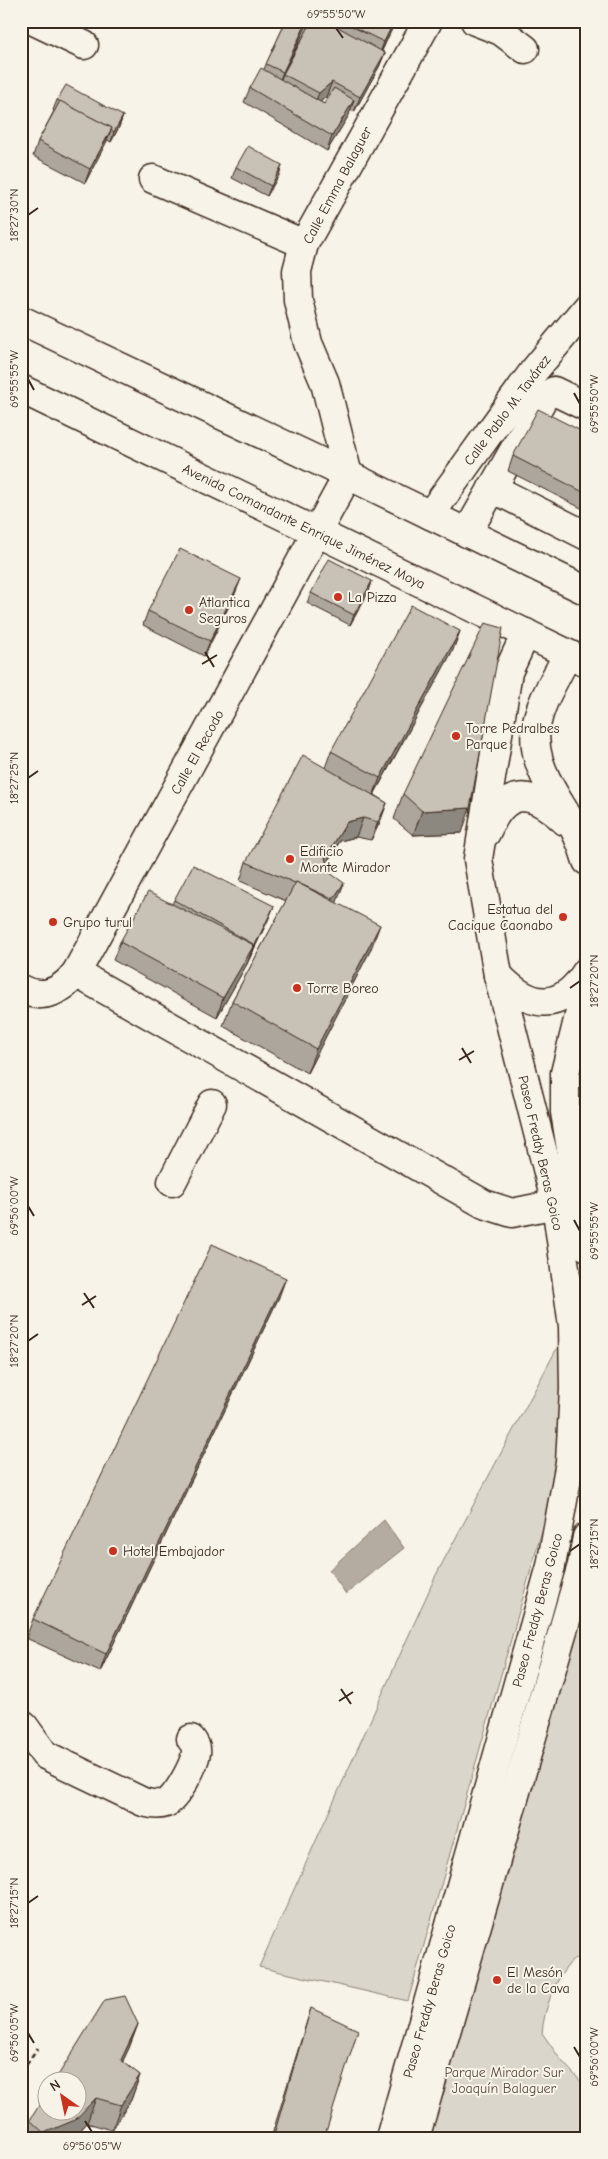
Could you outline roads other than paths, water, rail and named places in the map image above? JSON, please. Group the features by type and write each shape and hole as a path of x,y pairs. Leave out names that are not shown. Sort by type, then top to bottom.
{"street":[{"path":"34,21 84,45"},
{"name":"Calle Emma Balaguer","path":"348,475 324,383 308,343 298,300 297,271 304,244 428,21"},
{"path":"475,21 501,31 525,49"},
{"path":"153,179 304,244"},
{"name":"Calle Pablo M. Tavárez","path":"430,515 533,372 587,307"},
{"path":"21,320 587,591"},
{"name":"Avenida Comandante Enrique Jiménez Moya","path":"21,389 577,659"},
{"path":"467,533 544,397 554,391 587,407"},
{"name":"Calle El Recodo","path":"21,989 27,992 53,993 66,986 76,973 348,475"},
{"path":"492,488 587,536"},
{"name":"Paseo Freddy Beras Goico","path":"416,2138 415,2095 551,1566 570,1462 574,1389 573,1326 556,1204 498,975 478,860 508,672 526,633"},
{"path":"577,659 541,706 533,741 542,775 584,850"},
{"path":"478,860 485,835 497,812 505,803 521,797 542,801 584,850"},
{"path":"498,975 521,996 544,1002 560,998 568,993 587,971"},
{"path":"76,973 484,1204 512,1213 556,1204"},
{"name":"Paseo Freddy Beras Goico","path":"587,983 565,1073 565,1112 587,1247"},
{"path":"172,1182 212,1104"},
{"name":"Paseo Freddy Beras Goico","path":"390,2138 415,2095 582,1565 587,1537"},
{"path":"24,1726 45,1755 143,1802 158,1806 168,1802 177,1793 196,1754 195,1744 192,1739"}],"place":[{"name":"La Pizza","path":"338,597"},
{"name":"Atlantica Seguros","path":"189,610"},
{"name":"Torre Pedralbes Parque","path":"456,736"},
{"name":"Edificio Monte Mirador","path":"290,859"},
{"name":"Estatua del Cacique Caonabo","path":"563,917"},
{"name":"Grupo turul","path":"53,922"},
{"name":"Torre Boreo","path":"297,988"},
{"name":"Hotel Embajador","path":"113,1551"},
{"name":"El Mesón de la Cava","path":"497,1980"}],"park label":[{"name":"Parque Mirador Sur Joaquín Balaguer","path":"504,2080"}]}
